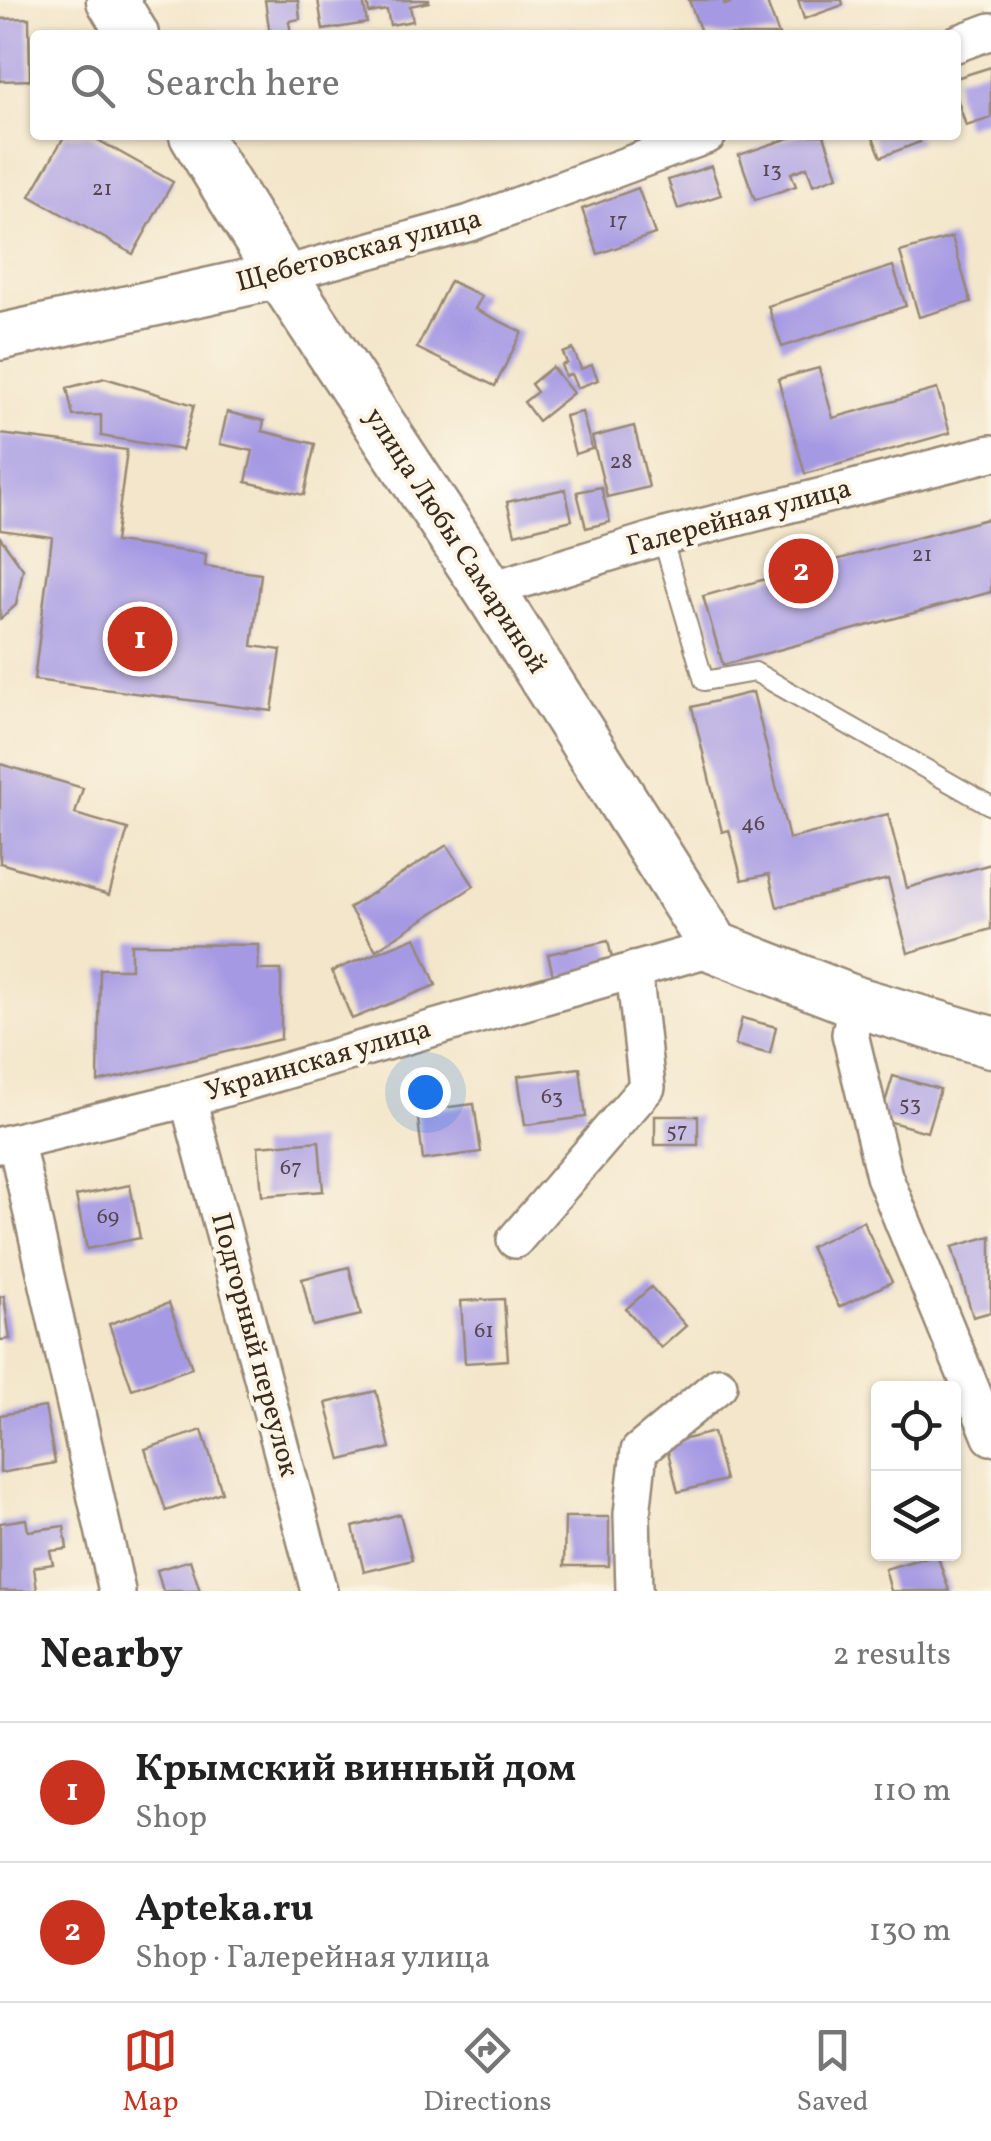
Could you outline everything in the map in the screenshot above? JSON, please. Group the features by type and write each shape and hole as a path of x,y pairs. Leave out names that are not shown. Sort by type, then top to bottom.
{"main road":[{"path":"112,0 130,30"},
{"name":"улица Любы Самариной","path":"198,140 715,947"},
{"path":"715,947 856,1002 991,1042"}],"street":[{"path":"961,42 991,31"},
{"name":"Щебетовская улица","path":"0,337 281,275 470,222 694,140"},
{"name":"Галерейная улица","path":"489,590 662,537 991,453"},
{"name":"Украинская улица","path":"8,1144 188,1099 715,947"},
{"path":"515,1240 648,1087 634,970"},
{"path":"856,1002 850,1034 884,1176 991,1437"},
{"name":"Подгорный переулок","path":"188,1099 320,1591"},
{"path":"8,1144 117,1591"},
{"path":"634,1591 632,1514 639,1451 720,1385"}],"lane":[{"path":"662,537 704,681 755,672 991,806"}],"building":[{"path":"265,0 298,0 300,19 289,21 290,30 269,30"},
{"path":"318,0 363,0 367,23 323,30"},
{"path":"367,0 429,2 410,6 413,21 390,25 387,10 369,13"},
{"path":"689,0 723,0 725,5 738,0 766,0 777,30 700,30"},
{"path":"798,0 842,0 843,5 804,19"},
{"path":"29,18 30,80 0,81 0,19"},
{"path":"991,67 991,118 966,126 961,110 961,76"},
{"path":"62,140 98,140 173,182 133,254 30,196"},
{"path":"783,140 826,140 838,176 813,185 807,167 791,173 796,186 755,200 739,155"},
{"path":"874,140 920,142 881,157"},
{"path":"711,166 721,195 678,209 668,180"},
{"path":"638,188 655,234 598,254 582,209"},
{"path":"952,237 971,302 919,317 900,252"},
{"path":"893,266 906,306 782,347 768,306"},
{"path":"450,281 482,296 475,309 522,332 495,386 417,348"},
{"path":"573,349 581,369 592,365 598,380 577,388 571,374 565,376 561,365 567,363 563,353"},
{"path":"552,367 573,393 538,421 524,402 537,392 531,384"},
{"path":"819,368 833,418 937,389 950,433 805,474 778,379"},
{"path":"105,378 194,405 182,450 101,436 101,415 73,416 67,388"},
{"path":"227,412 264,421 262,431 315,444 304,495 246,482 253,451 220,444"},
{"path":"582,412 592,449 575,454 565,416"},
{"path":"634,426 649,487 607,497 592,437"},
{"path":"0,434 127,450 115,542 206,554 205,566 261,574 252,646 281,650 272,711 34,680 52,537 0,530"},
{"path":"601,487 610,522 586,528 577,492"},
{"path":"565,489 572,520 515,534 507,502"},
{"path":"991,518 991,592 723,665 703,596"},
{"path":"0,537 23,569 16,605 0,619"},
{"path":"753,692 789,839 888,814 907,888 991,864 991,929 908,953 888,879 777,907 769,874 742,880 729,830 722,832 692,707"},
{"path":"0,764 83,788 75,814 128,829 109,895 0,863"},
{"path":"447,845 474,886 376,950 349,908"},
{"path":"416,937 436,985 352,1019 332,971"},
{"path":"608,941 614,967 554,980 548,954"},
{"path":"131,944 259,945 258,970 281,970 281,1039 98,1082 100,969 131,969"},
{"path":"742,1018 776,1027 770,1054 735,1045"},
{"path":"580,1068 586,1117 525,1125 518,1076"},
{"path":"893,1076 940,1089 927,1132 880,1119"},
{"path":"474,1104 481,1152 423,1160 417,1111"},
{"path":"655,1116 698,1116 698,1145 655,1145"},
{"path":"319,1141 323,1191 262,1196 258,1146"},
{"path":"130,1185 140,1238 87,1249 76,1196"},
{"path":"863,1221 892,1282 839,1307 810,1247"},
{"path":"991,1236 991,1312 973,1317 952,1247"},
{"path":"349,1267 361,1315 313,1326 302,1279"},
{"path":"651,1287 686,1326 661,1348 626,1309"},
{"path":"4,1296 10,1339 0,1340 0,1297"},
{"path":"504,1299 508,1360 465,1363 461,1301"},
{"path":"169,1303 192,1368 132,1389 109,1324"},
{"path":"376,1391 390,1448 341,1460 326,1403"},
{"path":"45,1407 55,1463 0,1473 0,1415"},
{"path":"202,1430 222,1492 166,1511 145,1449"},
{"path":"713,1432 725,1480 678,1492 666,1444"},
{"path":"400,1514 412,1560 364,1572 353,1527"},
{"path":"565,1517 609,1517 609,1566 564,1566"},
{"path":"26,1519 28,1531 64,1526 67,1549 50,1551 53,1564 34,1567 37,1591 0,1591 0,1523"},
{"path":"190,1560 200,1591 163,1591 157,1570"},
{"path":"913,1561 939,1561 949,1591 891,1591 885,1569"}],"place":[{"name":"Apteka.ru","path":"801,571"},
{"name":"Крымский винный дом","path":"140,639"}]}
